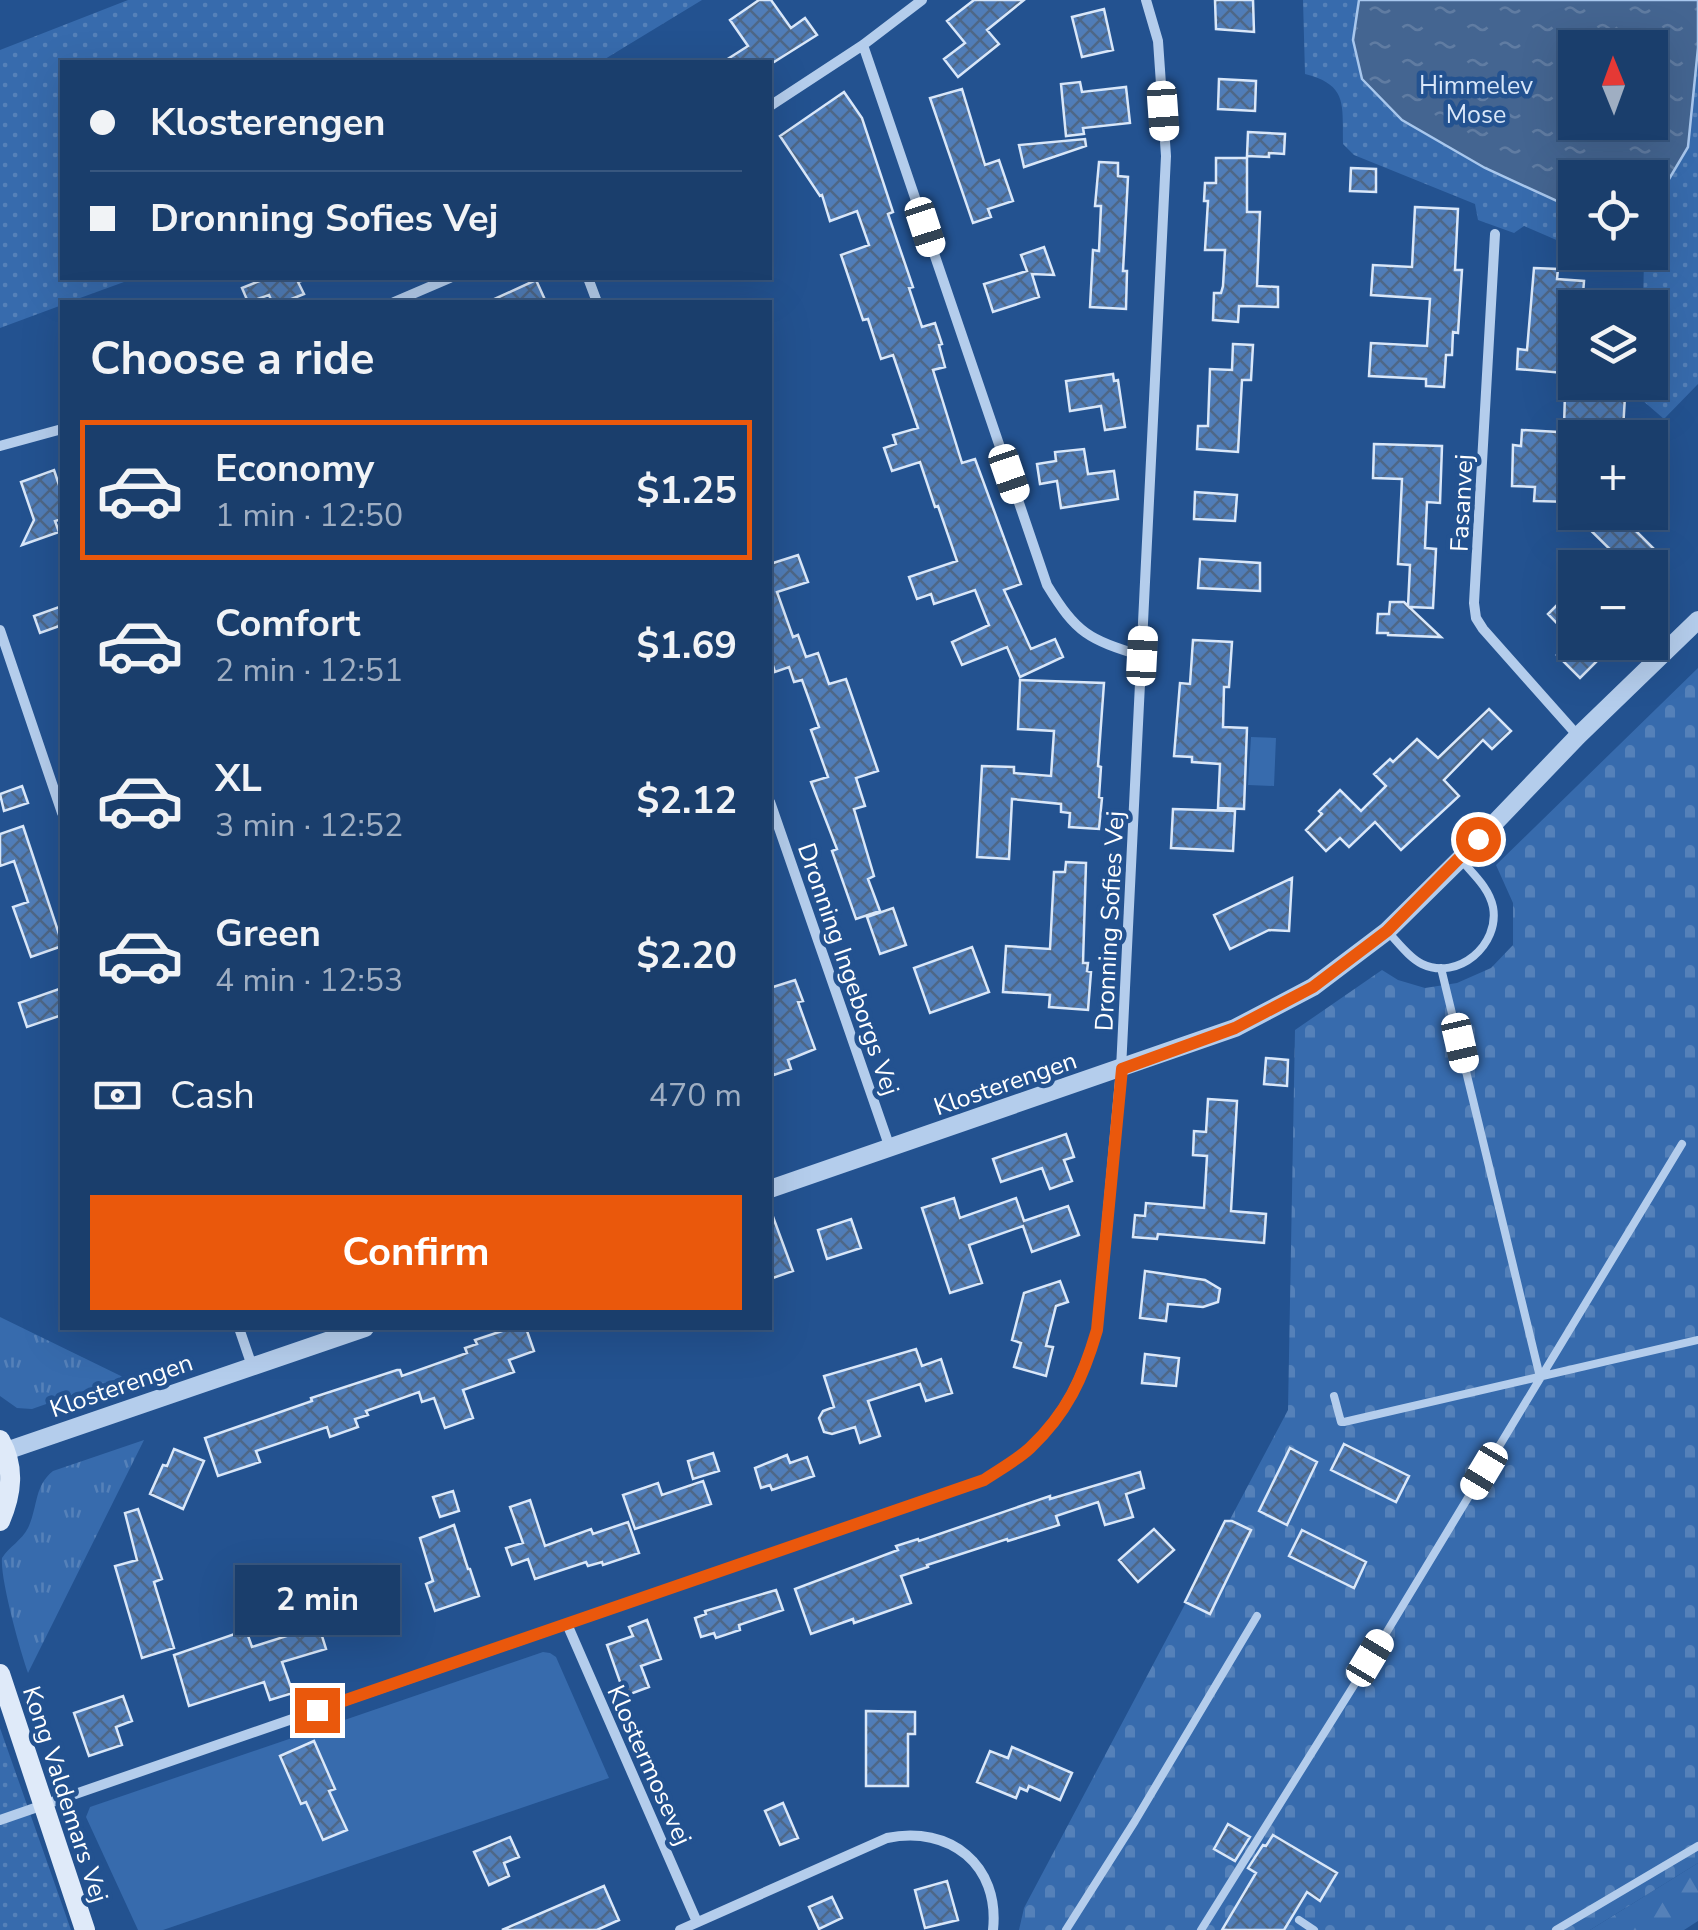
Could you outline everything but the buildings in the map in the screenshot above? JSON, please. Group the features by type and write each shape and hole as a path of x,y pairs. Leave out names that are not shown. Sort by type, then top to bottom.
{"main road":[{"path":"0,1521 9,1500 12,1475 3,1445"},
{"name":"Kong Valdemars Vej","path":"0,1674 86,1930"}],"street":[{"path":"772,105 863,45 922,0"},
{"name":"Dronning Sofies Vej","path":"0,1820 984,1480 1030,1448 1072,1398 1097,1330 1122,1069 1166,156 1158,42 1146,0"},
{"path":"863,45 1047,585 1075,626 1106,645 1142,656"},
{"name":"Fasanvej","path":"1495,234 1476,618 1578,736"},
{"path":"399,300 445,280"},
{"path":"0,446 60,430"},
{"name":"Klosterengen","path":"772,1188 1235,1028 1313,987 1387,931 1698,620"},
{"path":"0,630 60,806"},
{"name":"Dronning Ingeborgs Vej","path":"772,808 890,1148"},
{"path":"240,1330 252,1366"},
{"name":"Klosterengen","path":"3,1445 360,1330"},
{"name":"Klostermosevej","path":"567,1624 697,1922"},
{"path":"680,1930 887,1838 905,1835 942,1840 972,1860 991,1892 995,1909 993,1930"}],"lane":[{"path":"1387,931 1420,963 1441,968 1458,966 1472,958 1487,943 1494,909 1487,890 1460,859"},
{"path":"1441,968 1540,1378"},
{"path":"1201,1930 1682,1144"},
{"path":"1334,1396 1341,1422 1698,1340"},
{"path":"1066,1930 1257,1616"},
{"path":"1556,1930 1698,1846"},
{"path":"1299,1920 1314,1930"}],"green space":[{"path":"128,0 702,0 603,60 60,60 60,280 130,280 74,300 60,300 60,306 0,328 0,50"},
{"name":"Himmelev Mose","path":"1303,0 1698,0 1698,384 1664,419 1642,400 1668,400 1668,290 1643,290 1644,270 1668,270 1668,160 1558,160 1558,241 1524,226 1514,233 1478,220 1475,204 1354,155 1343,144 1340,99 1329,84 1305,74"},
{"path":"1698,668 1698,1863 1590,1930 1019,1930 1024,1908 1288,1410 1295,1030 1382,970 1398,980 1425,988 1457,983 1491,968 1513,945 1513,903 1496,865"},
{"path":"1251,737 1276,738 1274,786 1248,785"},
{"path":"0,1317 123,1377 32,1409 17,1408 0,1396"},
{"path":"144,1440 28,1673 7,1598 2,1558 28,1528 39,1490 53,1471"},
{"path":"543,1652 556,1657 609,1778 163,1930 138,1930 86,1817 90,1807"},
{"path":"0,1728 71,1930 0,1930"},
{"path":"1698,1863 1698,1921 1684,1930 1590,1930"}],"water":[{"name":"Himmelev Mose","path":"1359,0 1698,0 1698,48 1688,147 1668,181 1668,160 1558,160 1558,201 1485,168 1402,120 1362,79 1353,40"}],"route":[{"path":"317,1710 984,1480 1030,1448 1072,1398 1097,1330 1122,1069 1235,1028 1313,987 1387,931 1478,839"}]}
